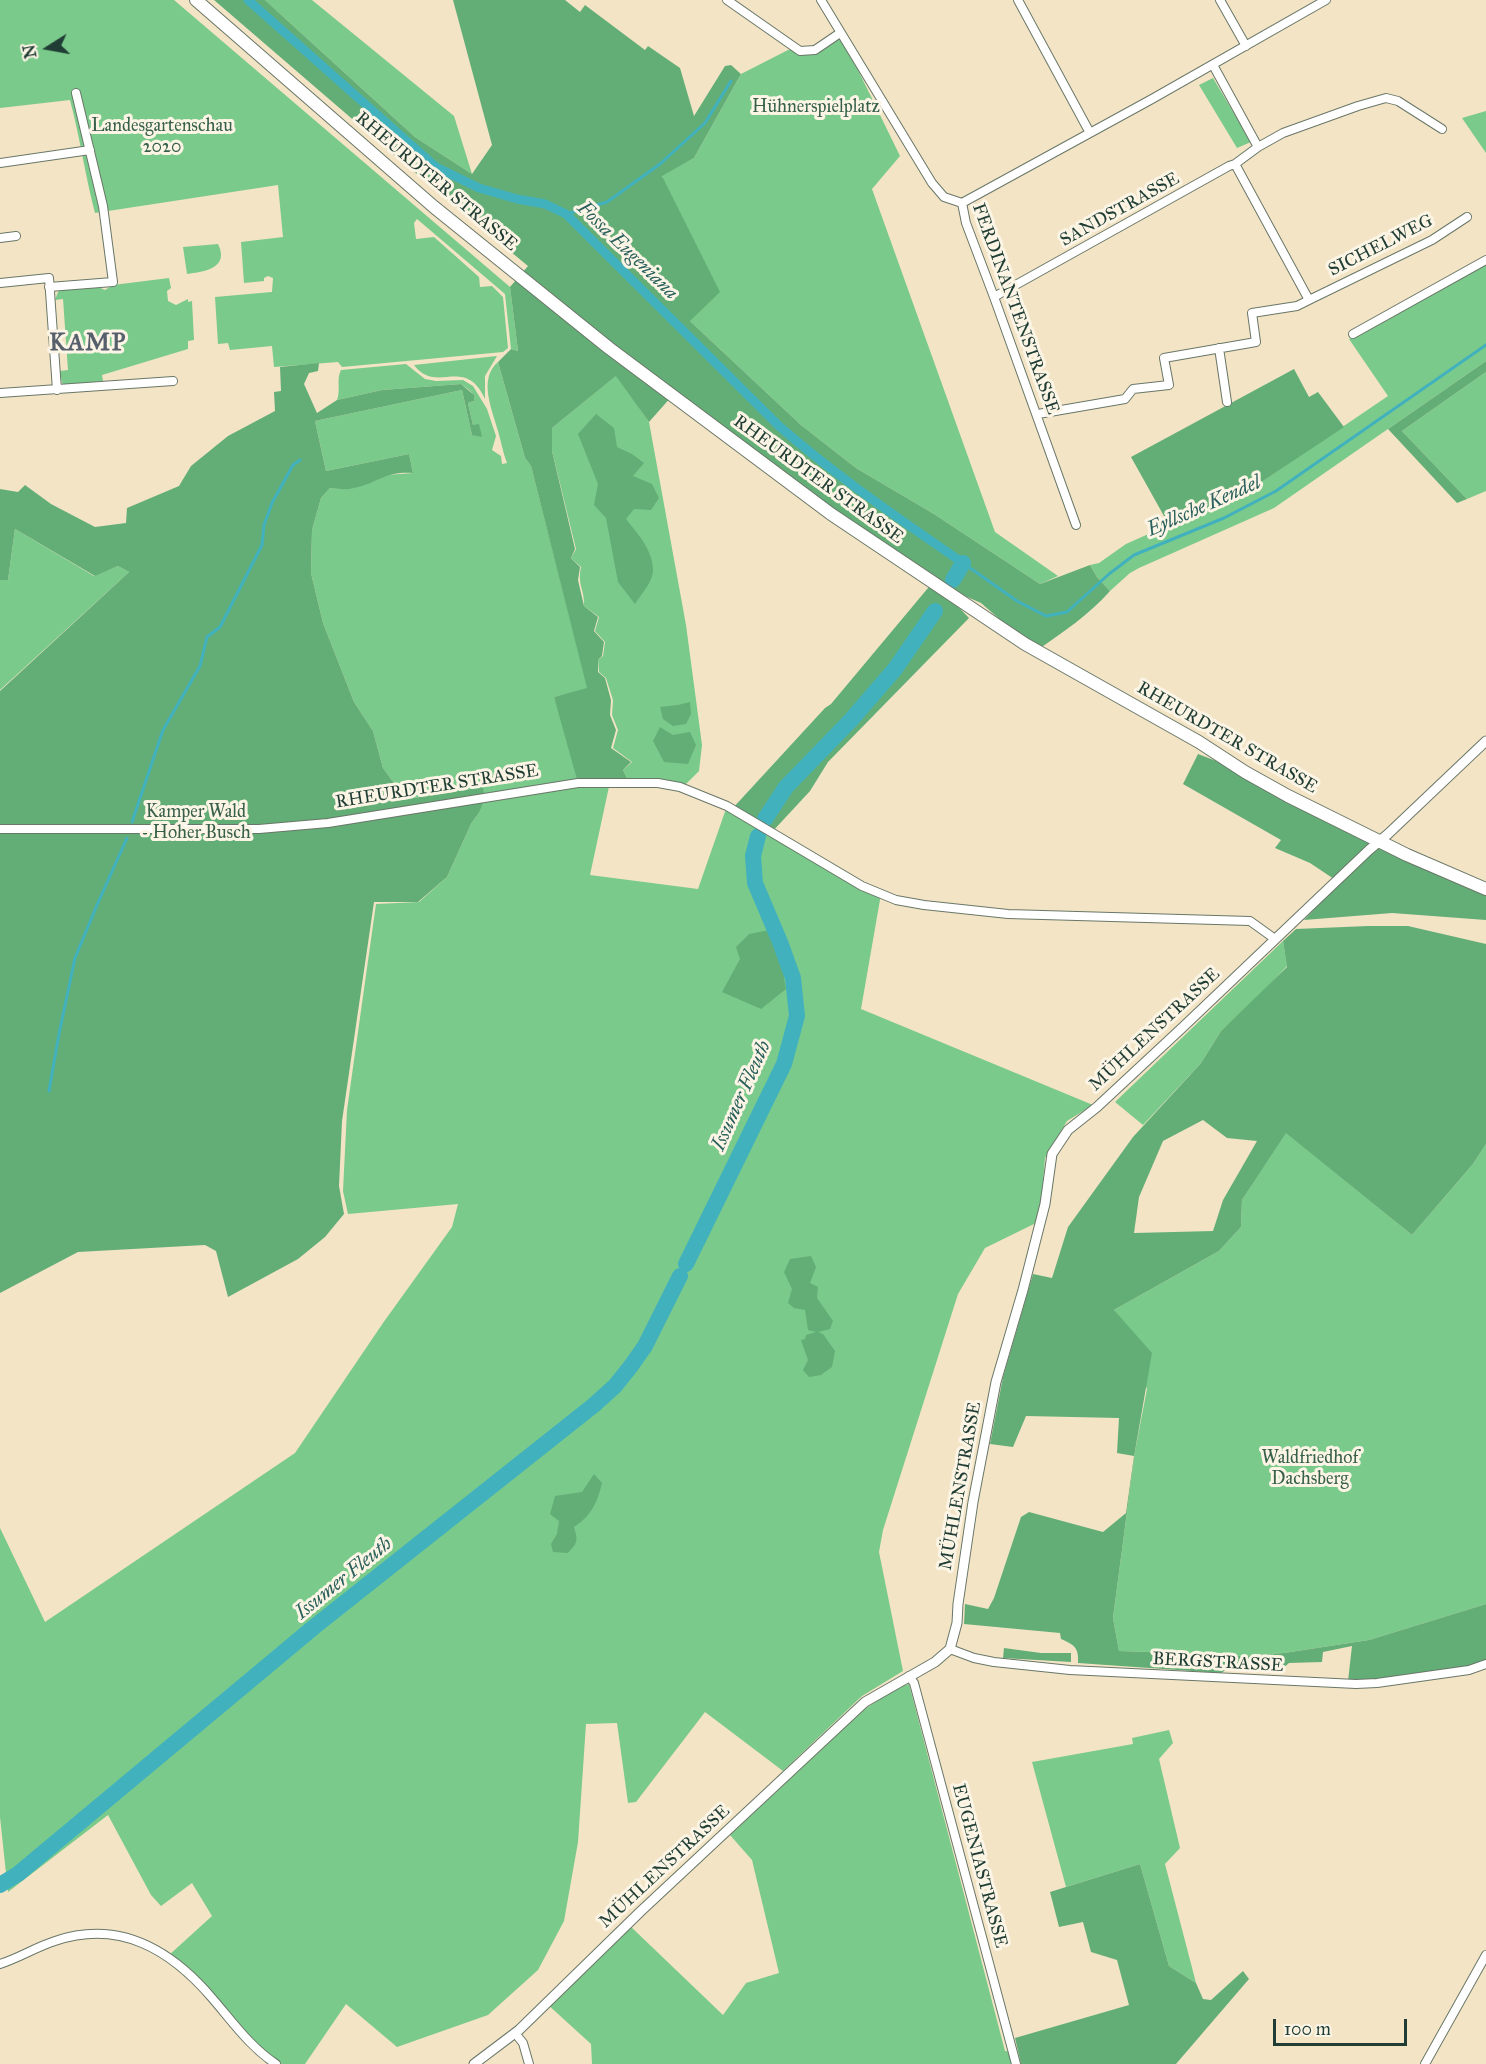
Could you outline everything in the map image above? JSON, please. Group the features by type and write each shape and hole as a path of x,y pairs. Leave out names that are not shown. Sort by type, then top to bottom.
{"main road":[{"name":"RHEURDTER STRASSE","path":"196,0 434,207 609,348 831,514 1025,644 1198,742 1245,772 1379,841 1486,889"}],"street":[{"path":"728,0 800,51 815,50 840,33"},
{"name":"FERDINANTENSTRASSE","path":"821,0 932,183 944,197 962,203 966,223 1038,414 1076,525"},
{"path":"1018,0 1090,133"},
{"path":"1220,0 1246,46"},
{"path":"962,203 1326,0"},
{"path":"1213,65 1258,147"},
{"path":"49,287 113,282 103,206 76,93"},
{"name":"SANDSTRASSE","path":"994,297 1235,164 1258,147 1311,123 1386,98 1398,101 1442,129"},
{"path":"0,163 90,150"},
{"path":"1235,164 1308,300"},
{"name":"SICHELWEG","path":"1219,348 1256,342 1252,313 1297,306 1432,240 1467,217"},
{"path":"0,238 16,236"},
{"path":"1353,334 1486,260"},
{"path":"0,283 49,278 57,390"},
{"path":"1038,414 1125,399 1133,389 1169,385 1164,358 1219,348 1227,402"},
{"path":"0,393 173,381"},
{"name":"MÜHLENSTRASSE","path":"474,2064 515,2033 641,1911 865,1702 935,1662 950,1648 957,1623 974,1502 996,1382 1023,1290 1047,1194 1052,1154 1068,1130 1097,1107 1486,741"},
{"name":"RHEURDTER STRASSE","path":"0,829 259,829 328,824 578,783 658,783 680,787 727,806 862,886 896,900 1008,914 1250,921 1275,939"},
{"name":"BERGSTRASSE","path":"950,1648 974,1658 994,1662 1070,1670 1356,1684 1469,1670 1486,1664"},
{"name":"EUGENIASTRASSE","path":"909,1676 914,1683 1016,2064"},
{"path":"0,1964 56,1940 84,1935 112,1934 137,1941 158,1950 180,1964 196,1979 241,2033 276,2064"},
{"path":"1425,2064 1486,1955"},
{"path":"515,2033 523,2043 529,2064"}],"green space":[{"name":"Landesgartenschau 2020","path":"0,0 174,0 510,287 518,351 511,349 505,294 417,219 414,223 416,239 434,237 479,277 480,287 492,286 503,297 508,348 503,352 342,367 338,362 274,367 272,346 230,350 228,343 218,344 215,297 272,292 273,278 268,276 264,278 264,281 244,283 241,242 283,237 278,185 95,213 70,100 0,108"},
{"path":"214,0 265,0 415,137 472,174 492,145 453,0 565,0 580,12 585,5 645,50 648,46 680,68 694,116 725,66 731,65 741,74 694,158 662,176 720,292 690,321 801,425 856,468 934,514 1040,584 1090,565 1110,591 1084,616 1036,651 981,603 935,583 969,618 828,762 810,791 772,832 732,809 831,704 933,582 672,396 649,422 616,376 552,428 552,451 575,549 571,558 580,567 578,580 584,606 598,617 594,631 604,642 602,656 598,660 598,672 605,678 611,700 610,715 616,730 611,748 631,762 623,770 629,782 578,783 554,697 587,688 531,466 525,458 498,362 511,349 518,351 510,287 528,266 401,161"},
{"path":"265,0 312,0 454,116 472,174 415,137"},
{"name":"Hühnerspielplatz","path":"840,33 900,156 872,189 995,532 1058,576 1040,584 934,514 856,468 801,425 690,321 662,175 694,158 741,74 794,48 816,49"},
{"path":"1213,78 1251,142 1237,148 1199,85"},
{"path":"1486,111 1486,153 1462,118"},
{"path":"218,244 221,259 218,264 201,272 187,274 183,247"},
{"path":"1486,264 1486,361 1274,508 1139,568 1110,591 1097,577 1090,565 1099,563 1126,544 1254,487 1388,396 1349,339"},
{"path":"169,278 171,288 167,291 168,301 176,305 188,299 188,302 192,301 194,340 188,341 188,349 102,375 103,381 65,385 62,383 60,371 68,370 63,299 55,300 58,292 62,289 96,286 105,290 113,285"},
{"path":"497,356 485,376 485,399 477,386 469,379 432,377 414,365"},
{"path":"1486,361 1486,372 1402,431 1467,499 1457,503 1388,429"},
{"path":"498,362 525,458 531,466 588,689 554,697 561,717 610,782 590,875 698,889 727,806 881,894 861,1009 1093,1105 1067,1121 1045,1158 1041,1205 1036,1223 985,1248 958,1294 883,1530 879,1552 903,1671 862,1696 783,1771 705,1712 636,1802 628,1803 617,1723 586,1724 578,1842 564,1921 538,1970 488,2015 397,2047 346,2004 305,2064 276,2064 168,1956 212,1916 192,1883 161,1906 151,1895 108,1815 8,1892 0,1817 0,1528 45,1622 295,1453 383,1323 452,1227 458,1204 348,1214 343,1191 347,1110 376,904 419,902 447,877 476,817 483,787 414,798 399,790 383,768 373,731 354,702 323,623 311,573 312,530 321,498 330,488 344,489 372,482 386,475 413,473 409,454 326,471 315,421 462,390 472,435 473,425 468,403 474,401 474,398 470,391 461,384 382,390 337,400 341,370 406,364 425,379 463,380 473,386 487,409 496,436 492,450 501,456 502,464 507,463 488,395 489,377"},
{"name":"Kamper Wald - Hoher Busch","path":"319,363 318,371 309,373 304,384 317,413 337,400 382,390 461,384 474,395 474,401 468,403 473,425 479,424 482,437 472,435 462,390 315,421 326,471 409,454 413,473 395,474 351,489 330,488 321,498 312,530 311,573 323,623 354,702 373,731 383,768 399,790 414,798 483,787 484,792 482,807 471,824 447,877 418,902 374,902 342,1121 339,1186 344,1214 325,1237 298,1259 228,1297 216,1251 205,1245 78,1252 0,1293 0,691 129,572 118,566 95,576 15,529 8,580 0,580 0,489 18,492 25,485 51,504 95,527 126,523 127,508 179,486 191,466 228,436 275,411 274,392 281,391 280,367"},
{"path":"1294,369 1309,397 1318,392 1344,427 1254,487 1169,525 1131,457"},
{"path":"1486,372 1486,491 1467,499 1402,431"},
{"path":"617,375 649,422 686,625 702,745 699,771 683,787 629,782 623,770 632,762 613,748 618,730 612,715 613,700 606,678 599,672 598,660 603,656 605,642 595,631 599,617 584,606 580,578 581,567 571,558 576,549 552,451 552,428"},
{"path":"596,414 614,428 617,447 644,463 633,476 652,484 659,498 651,510 634,509 626,519 644,542 653,570 651,579 635,604 618,582 606,518 594,505 598,484 578,434"},
{"path":"15,529 94,576 118,566 129,572 0,690 0,580 8,580"},
{"path":"690,702 691,714 686,724 673,726 663,719 660,707"},
{"path":"660,727 673,735 690,732 696,745 688,764 664,762 653,741"},
{"path":"1198,754 1245,772 1486,889 1486,920 1392,913 1304,920 1366,855 1337,881 1310,863 1275,848 1281,840 1183,784"},
{"path":"1408,926 1486,944 1486,1144 1473,1164 1412,1235 1286,1133 1242,1200 1241,1227 1219,1251 1114,1310 1152,1353 1135,1451 1113,1618 1119,1651 1149,1652 1157,1656 1201,1654 1240,1656 1284,1653 1369,1640 1486,1604 1486,1661 1417,1676 1348,1681 1352,1646 1323,1652 1322,1662 1289,1663 1282,1669 1229,1668 1221,1673 1078,1663 1076,1650 1061,1639 1060,1633 964,1624 965,1604 988,1609 994,1598 1021,1517 1029,1512 1103,1532 1126,1513 1134,1456 1117,1453 1119,1418 1026,1416 1013,1447 990,1444 1003,1377 1033,1274 1052,1278 1068,1227 1133,1137 1201,1063 1221,1031 1287,967 1283,941 1296,929","holes":["1203,1120 1227,1138 1257,1141 1223,1200 1213,1231 1134,1233 1139,1197 1163,1141"]},
{"path":"775,929 786,989 761,1009 722,992 740,959 736,947 749,934"},
{"path":"1283,941 1287,966 1221,1031 1201,1063 1143,1125 1115,1102"},
{"name":"Waldfriedhof Dachsberg","path":"1286,1132 1412,1235 1473,1164 1486,1144 1486,1604 1369,1640 1284,1653 1240,1656 1201,1654 1157,1656 1149,1652 1119,1651 1113,1618 1135,1451 1147,1389 1114,1310 1219,1251 1241,1227 1242,1200"},
{"path":"811,1256 816,1267 810,1283 818,1287 817,1298 833,1321 830,1329 818,1332 823,1334 835,1351 832,1367 821,1375 809,1377 803,1370 808,1360 801,1340 805,1339 806,1335 816,1332 808,1330 805,1310 794,1308 788,1303 792,1289 784,1272 790,1259"},
{"path":"594,1474 602,1483 596,1503 574,1527 575,1544 568,1553 553,1552 551,1544 557,1534 559,1521 550,1514 555,1496 582,1492"},
{"path":"1004,1648 1041,1653 1071,1653 1071,1662 1003,1658"},
{"path":"909,1684 1005,2051 1013,2052 1016,2064 592,2064 591,2044 546,2003 628,1924 723,2015 746,1983 779,1973 752,1860 730,1835 865,1709 898,1687"},
{"path":"1169,1730 1173,1743 1159,1759 1180,1848 1165,1864 1196,1983 1169,1966 1140,1864 1066,1887 1032,1762 1133,1744 1132,1738"},
{"path":"1140,1864 1169,1966 1196,1983 1203,1999 1211,2000 1243,1971 1249,1979 1176,2064 1021,2064 1015,2038 1129,2005 1117,1960 1091,1952 1083,1922 1059,1927 1050,1892"}],"waterway":[{"name":"Fossa Eugeniana","path":"248,0 436,167 479,188 545,204 566,214 779,426 846,480 963,563"},
{"path":"566,214 607,202 660,164 705,123 731,81"},
{"name":"Eyllsche Kendel","path":"963,563 1017,601 1046,616 1067,612 1134,555 1224,518 1276,491 1486,345"},
{"path":"132,822 163,730 200,666 207,637 220,627 262,545 264,525 272,503 293,465 300,460"},
{"name":"Issumer Fleuth","path":"953,580 963,563"},
{"name":"Issumer Fleuth","path":"765,819 786,787 851,720 895,669 935,611"},
{"name":"Issumer Fleuth","path":"686,1264 784,1064 797,1016 793,978 755,883 753,856 758,836"},
{"path":"49,1091 75,958 127,838"},
{"name":"Issumer Fleuth","path":"0,1885 18,1874 314,1627 594,1405 615,1386 645,1346 680,1276"}],"district":[{"name":"KAMP","path":"88,344"}]}
